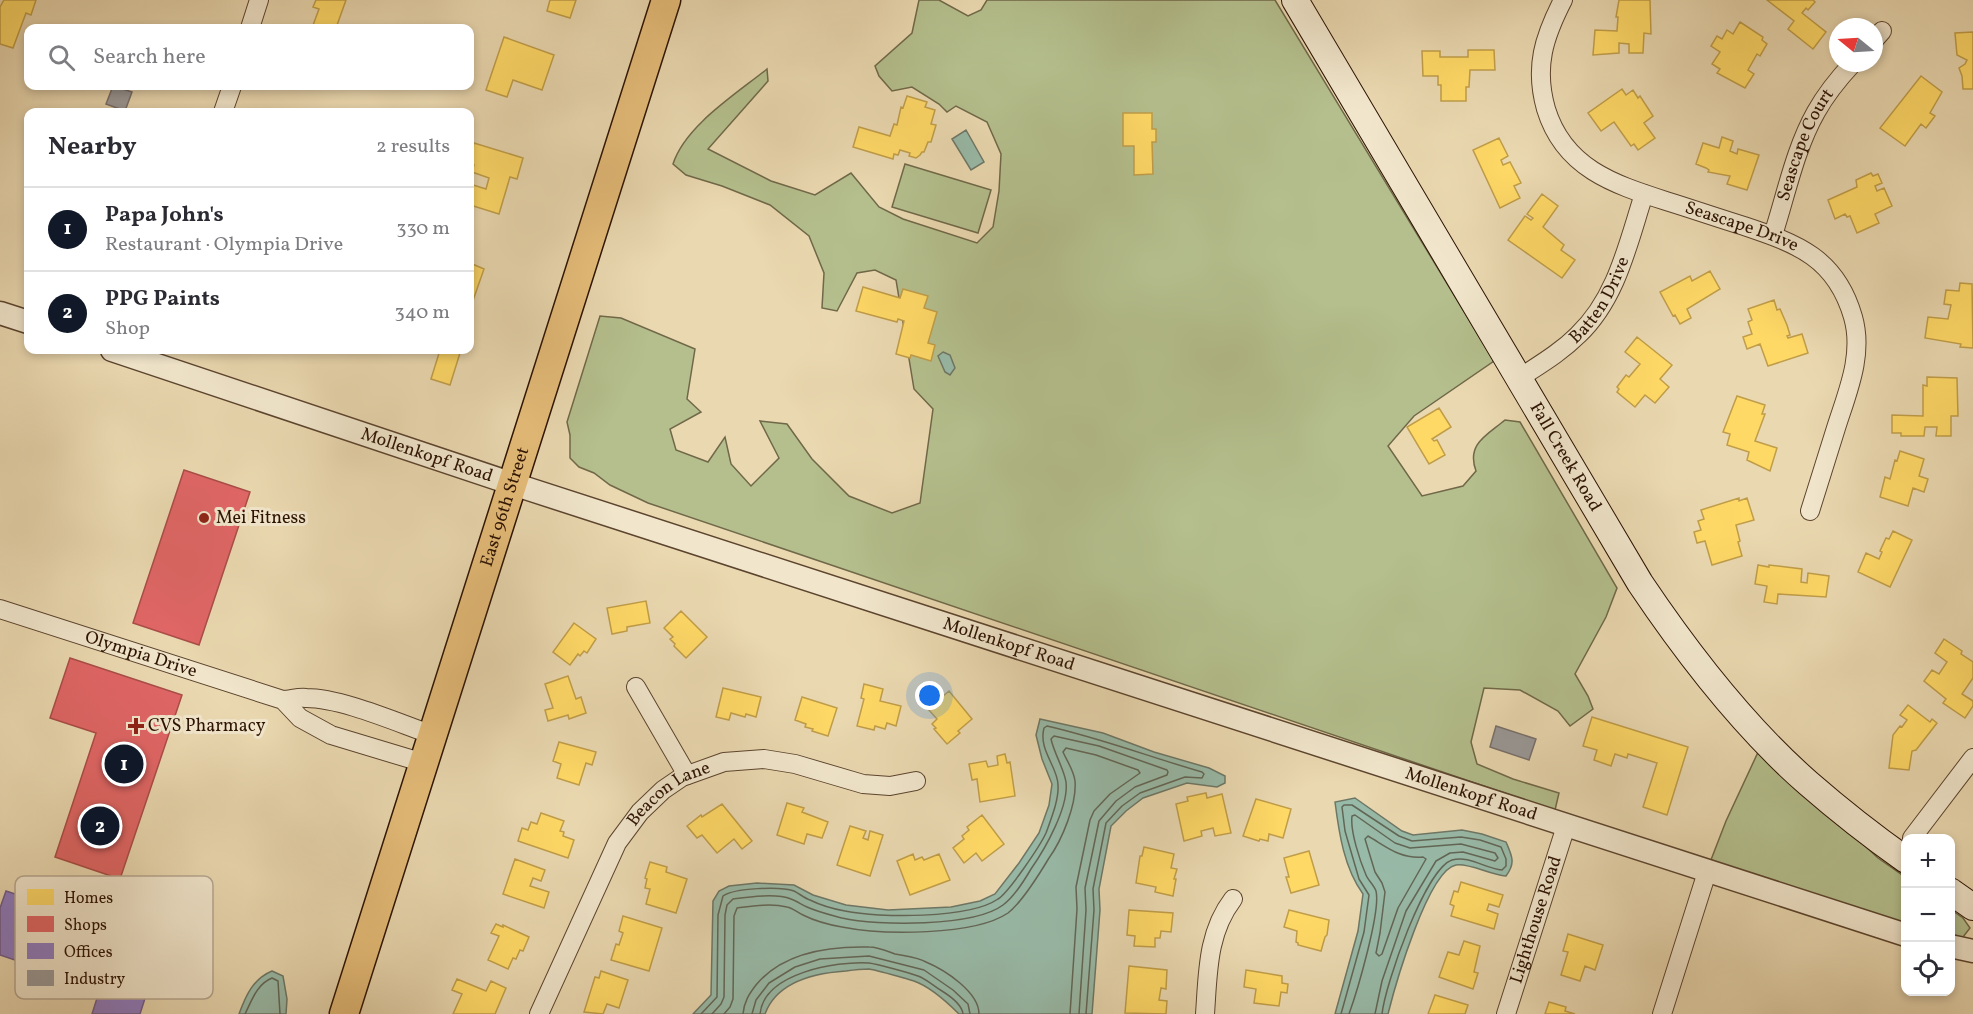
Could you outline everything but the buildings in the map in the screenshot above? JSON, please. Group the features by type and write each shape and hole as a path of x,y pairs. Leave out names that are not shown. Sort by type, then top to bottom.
{"main road":[{"name":"East 96th Street","path":"344,1014 666,0"},
{"name":"Fall Creek Road","path":"1295,0 1640,583 1698,665 1760,735 1808,783 1901,847"},
{"path":"1955,894 1973,907"}],"street":[{"path":"251,24 259,0"},
{"name":"Seascape Drive","path":"1563,0 1545,40 1541,63 1541,86 1551,123 1563,142 1590,170 1616,184 1773,235 1806,250 1829,271 1845,296 1856,334 1853,372 1810,511"},
{"name":"Seascape Court","path":"1773,235 1815,113 1845,72"},
{"path":"224,108 231,90"},
{"name":"Batten Drive","path":"1518,379 1567,345 1584,329 1603,304 1614,283 1644,194"},
{"path":"0,313 24,321"},
{"name":"Mollenkopf Road","path":"147,355 513,484 1901,934"},
{"name":"Olympia Drive","path":"0,609 283,700 306,698 325,700 433,735"},
{"path":"636,687 687,775"},
{"name":"Olympia Drive","path":"283,700 300,718 331,735 424,764"},
{"path":"1917,834 1973,758"},
{"name":"Beacon Lane","path":"539,1014 617,843 640,812 674,782 701,769 724,762 764,759 795,764 863,784 890,786 916,781"},
{"name":"Lighthouse Road","path":"1506,1014 1566,826"},
{"path":"1662,1014 1707,872"},
{"path":"1205,1014 1211,943 1217,925 1233,899"},
{"path":"1955,947 1973,951"}],"green space":[{"path":"919,0 939,0 968,16 981,10 987,0 1275,0 1494,361 1414,416 1388,446 1422,496 1463,486 1476,471 1474,454 1480,441 1505,420 1520,422 1617,588 1606,617 1575,674 1593,709 1570,726 1558,711 1520,690 1484,688 1471,742 1477,764 1513,779 1559,793 1555,810 648,503 610,485 594,473 579,467 570,458 570,435 567,422 600,316 621,318 695,349 687,399 701,412 670,429 676,450 708,462 725,437 731,464 751,486 779,458 760,421 787,424 812,459 849,496 892,513 920,503 933,409 914,389 896,280 875,270 857,273 837,311 822,308 824,273 809,236 770,205 686,175 673,164 679,150 700,124 767,69 768,81 708,149 771,181 815,195 851,173 879,207 903,219 977,243 993,227 999,191 1001,154 987,122 956,106 947,112 939,104 912,87 892,91 879,76 875,66 912,33"},
{"path":"905,164 991,190 978,233 892,207"},
{"path":"1760,748 1878,858 1901,874 1901,925 1709,865 1726,821"},
{"path":"1955,912 1963,918 1970,928 1963,937 1955,937"}],"water":[{"path":"966,130 984,162 971,170 952,139"},
{"path":"943,352 950,355 955,368 950,375 945,372 938,356"},
{"path":"1040,719 1103,733 1154,752 1209,768 1225,776 1225,783 1217,787 1187,783 1143,798 1111,826 1099,889 1100,910 1092,1014 959,1014 927,987 914,981 869,969 822,974 798,981 778,994 765,1014 693,1014 711,995 713,901 719,891 729,886 757,883 794,885 813,895 846,905 888,910 951,907 980,901 995,894 1039,833 1049,805 1052,784 1036,735"},
{"path":"1355,798 1402,831 1413,835 1462,830 1482,834 1506,842 1512,859 1506,876 1462,865 1456,865 1445,872 1435,886 1414,931 1388,1014 1335,1014 1358,931 1363,894 1347,862 1335,802"},
{"path":"272,971 283,976 287,999 286,1014 239,1014 251,988 260,978"}],"place":[{"name":"Mei Fitness","path":"204,518"},
{"name":"CVS Pharmacy","path":"136,726"},
{"name":"Papa John's","path":"124,764"},
{"name":"PPG Paints","path":"100,826"}]}
